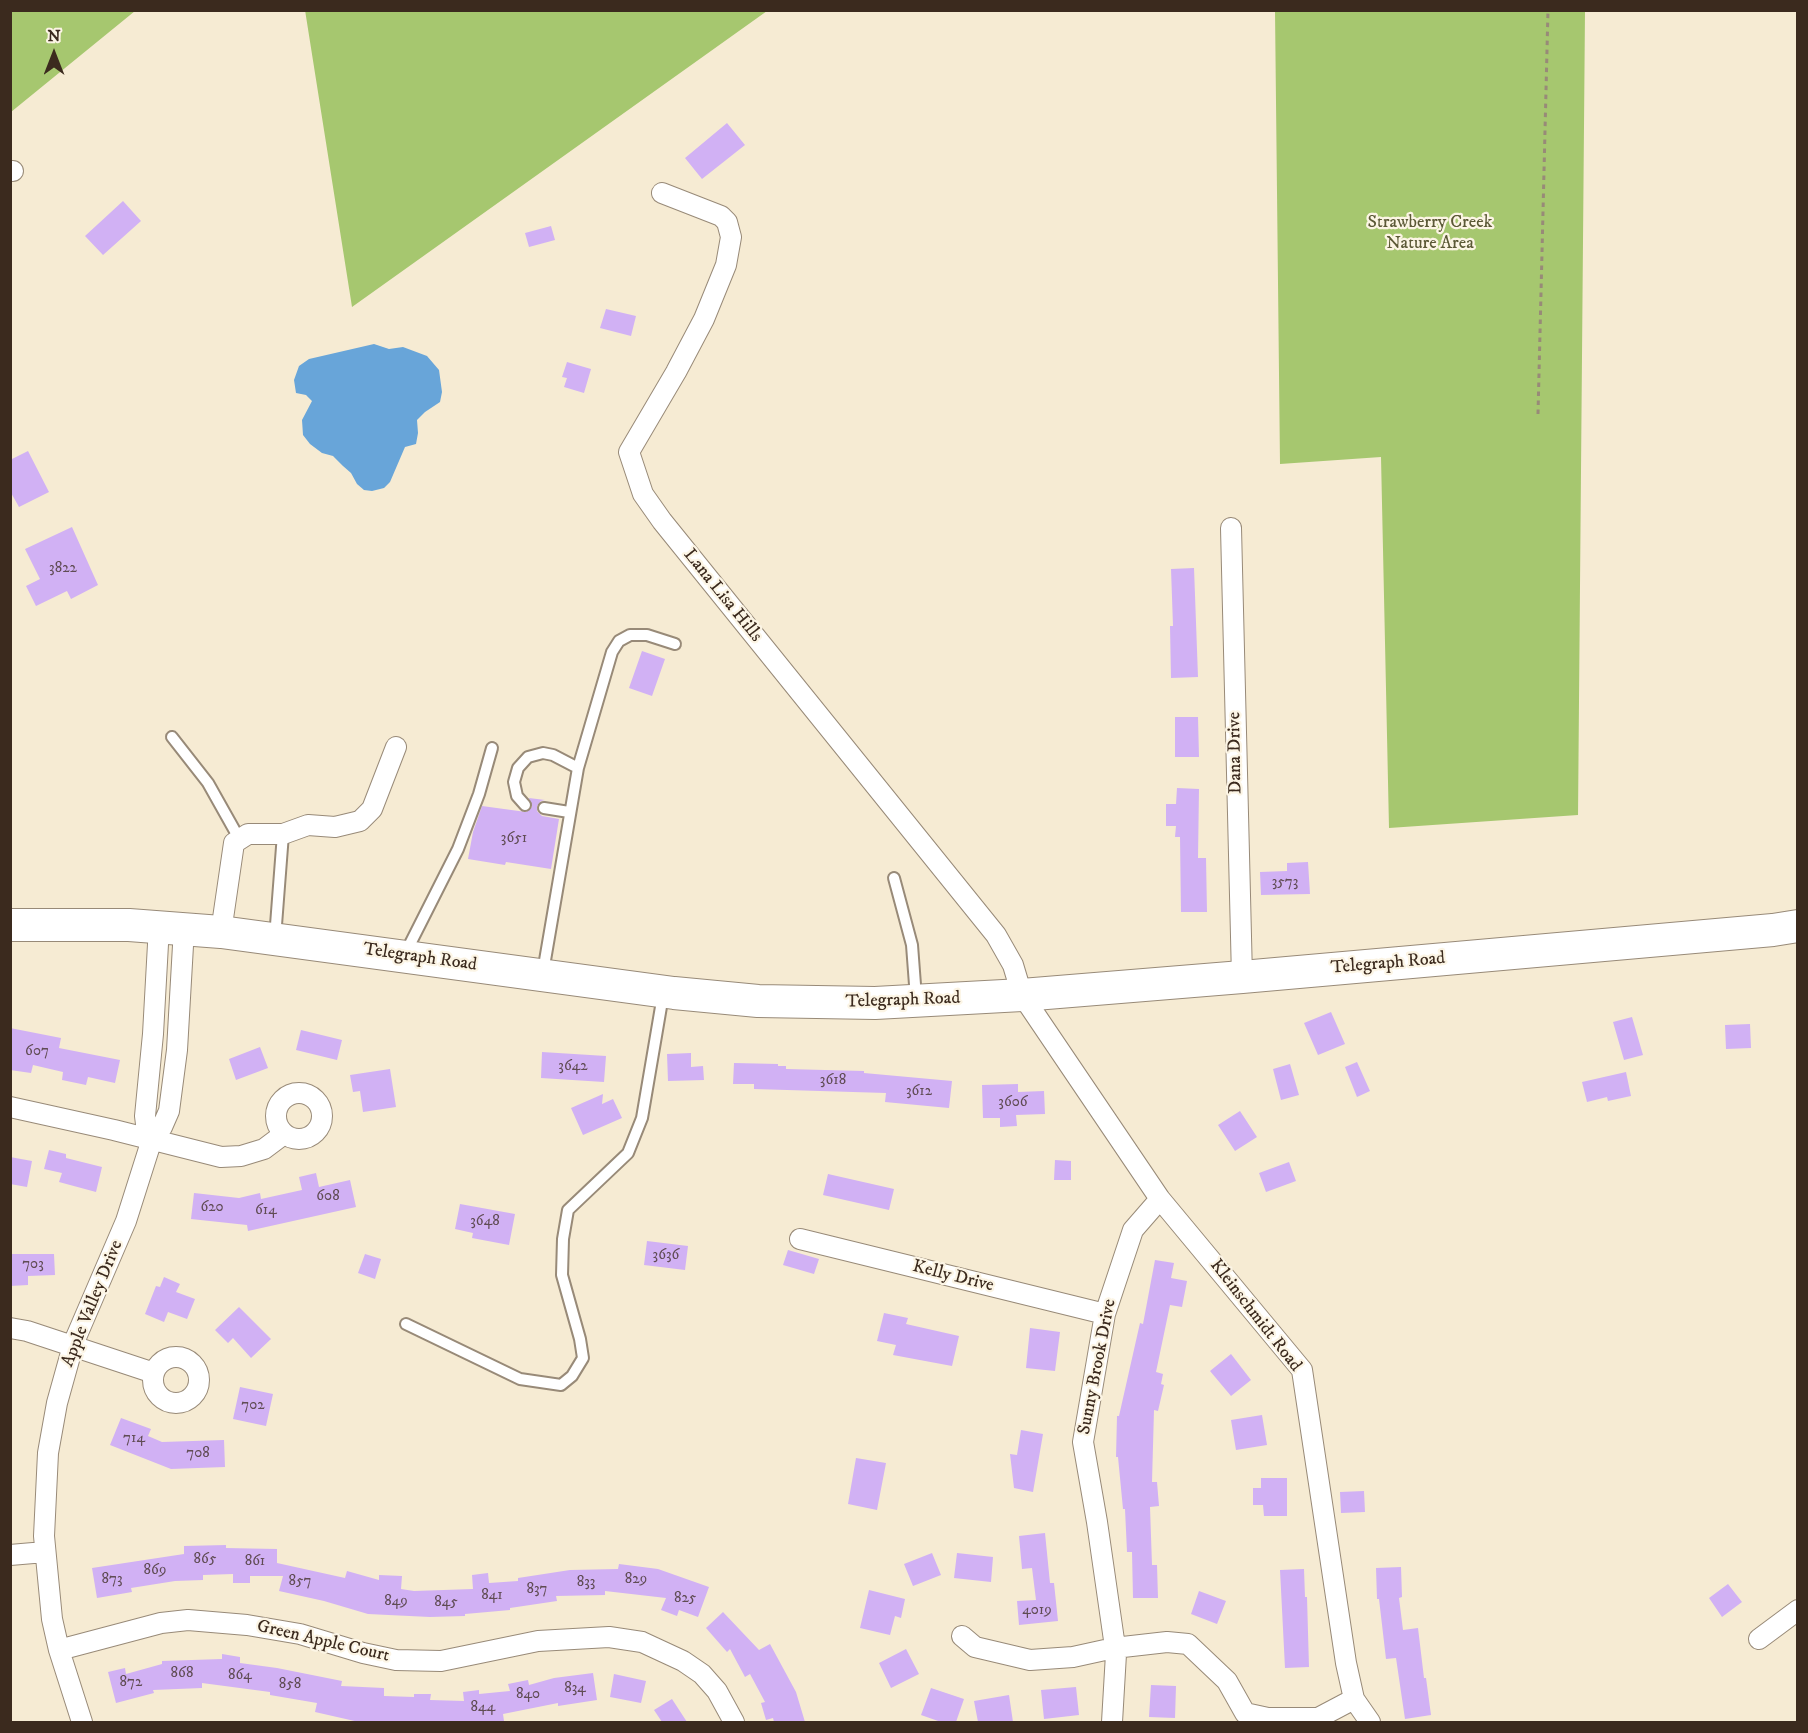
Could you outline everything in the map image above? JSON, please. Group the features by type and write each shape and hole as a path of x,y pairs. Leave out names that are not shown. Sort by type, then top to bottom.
{"main road":[{"name":"Telegraph Road","path":"10,925 99,924 171,927 275,938 664,992 758,1001 815,1003 917,1002 1022,995 1773,930 1797,926"}],"street":[{"name":"Lana Lisa Hills","path":"662,193 721,216 727,222 731,237 726,265 698,332 629,452 643,494 669,530 990,927 1013,965 1022,995"},
{"name":"Dana Drive","path":"1231,528 1242,977"},
{"path":"221,932 234,843 248,834 283,834 308,825 335,827 360,821 372,809 396,747"},
{"name":"Apple Valley Drive","path":"82,1722 59,1650 52,1619 45,1552 44,1512 48,1453 57,1403 73,1346 88,1306 126,1221 153,1137 166,1119 177,1050 171,927"},
{"name":"Kleinschmidt Road","path":"1022,995 1160,1199 1302,1370 1346,1664 1354,1700 1370,1722"},
{"path":"10,1107 153,1137 221,1157 241,1156 264,1149 284,1134"},
{"name":"Sunny Brook Drive","path":"1112,1722 1115,1651 1083,1442 1105,1314 1132,1230 1160,1199"},
{"name":"Kelly Drive","path":"800,1239 1105,1314"},
{"path":"10,1328 27,1331 154,1373"},
{"path":"10,1555 45,1552"},
{"path":"1759,1639 1797,1610"},
{"name":"Green Apple Court","path":"59,1650 161,1623 188,1620 247,1624 300,1634 363,1653 396,1660 441,1661 538,1641 609,1637 642,1642 683,1661 702,1674 717,1691 734,1722"},
{"path":"962,1636 975,1647 1030,1660 1073,1658 1167,1642 1188,1644 1227,1681 1245,1713 1269,1718 1318,1718 1354,1700"}],"lane":[{"path":"543,975 578,768 609,659 615,646 624,637 638,634 675,644"},
{"path":"172,737 208,783 240,840"},
{"path":"404,956 458,849 479,794 492,748"},
{"path":"525,805 517,796 514,782 518,768 528,757 543,753 553,755 578,768"},
{"path":"543,808 569,812"},
{"path":"275,938 283,834"},
{"path":"894,878 912,945 917,1002"},
{"path":"406,1324 520,1379 561,1384 572,1376 583,1358 562,1275 563,1239 568,1210 628,1153 642,1118 664,992"}],"path":[{"path":"1538,414 1548,10"}],"green space":[{"path":"11,10 135,10 135,11 11,112"},
{"path":"305,10 767,10 767,11 352,307"},
{"name":"Strawberry Creek Nature Area","path":"1275,11 1585,11 1578,815 1389,828 1381,457 1280,464"}],"water":[{"path":"374,344 389,349 403,347 427,356 439,370 442,392 440,402 417,420 416,444 405,447 390,482 384,488 372,491 364,490 357,484 351,473 333,456 322,453 303,435 302,420 312,401 306,395 296,393 294,380 299,366 309,359"}],"building":[{"path":"727,123 745,145 702,179 685,158"},
{"path":"123,201 141,221 103,255 85,236"},
{"path":"551,226 555,240 529,247 525,233"},
{"path":"606,309 636,316 631,336 600,328"},
{"path":"567,362 591,369 584,393 564,387 567,378 562,377"},
{"path":"28,451 49,492 19,507 10,491 10,460"},
{"path":"72,527 98,585 71,599 67,591 36,606 26,586 40,579 25,549"},
{"path":"1194,568 1198,677 1171,678 1170,626 1173,626 1171,569"},
{"path":"642,651 665,659 652,696 629,688"},
{"path":"1175,717 1198,717 1199,757 1175,757"},
{"path":"1177,788 1199,789 1198,858 1206,858 1207,912 1181,912 1180,837 1175,837 1176,826 1166,826 1166,804 1176,804"},
{"path":"529,798 545,800 537,806 537,811 542,816 559,819 551,869 468,859 473,832 482,806 526,812 532,807"},
{"path":"1308,862 1310,894 1261,895 1260,872 1287,871 1287,863"},
{"path":"1331,1012 1345,1044 1318,1055 1304,1023"},
{"path":"1632,1017 1643,1055 1624,1060 1613,1022"},
{"path":"1750,1024 1751,1048 1726,1049 1725,1025"},
{"path":"10,1028 61,1038 59,1048 120,1060 115,1083 88,1077 86,1085 62,1080 63,1072 33,1065 31,1073 10,1070"},
{"path":"301,1030 342,1040 337,1060 296,1050"},
{"path":"260,1047 268,1068 236,1080 229,1059"},
{"path":"542,1052 606,1056 604,1082 541,1078"},
{"path":"691,1053 691,1067 703,1066 704,1080 668,1081 667,1054"},
{"path":"1357,1062 1370,1091 1357,1097 1345,1067"},
{"path":"734,1063 778,1064 778,1066 786,1066 786,1069 864,1071 864,1073 952,1081 949,1108 885,1102 886,1093 754,1089 754,1084 733,1084"},
{"path":"1290,1064 1299,1095 1281,1100 1273,1069"},
{"path":"390,1069 396,1107 363,1112 360,1091 353,1092 350,1075"},
{"path":"1626,1072 1631,1096 1608,1101 1607,1097 1587,1102 1582,1082"},
{"path":"1018,1084 1018,1092 1044,1091 1045,1114 1016,1115 1017,1126 1000,1127 1000,1118 983,1118 982,1085"},
{"path":"603,1094 602,1104 613,1099 622,1118 583,1135 571,1108"},
{"path":"1240,1111 1257,1137 1235,1151 1218,1125"},
{"path":"49,1150 66,1154 66,1158 102,1167 96,1192 59,1182 62,1173 44,1169"},
{"path":"10,1157 32,1161 27,1187 10,1184"},
{"path":"1055,1160 1071,1161 1071,1180 1054,1180"},
{"path":"1289,1162 1296,1181 1266,1192 1259,1173"},
{"path":"316,1173 319,1187 350,1180 356,1207 248,1231 247,1225 191,1219 194,1193 239,1198 260,1193 261,1199 302,1190 299,1177"},
{"path":"828,1174 894,1189 889,1210 823,1195"},
{"path":"460,1204 515,1214 509,1245 472,1238 473,1233 455,1229"},
{"path":"647,1241 688,1246 685,1270 644,1265"},
{"path":"788,1250 819,1259 814,1274 783,1265"},
{"path":"10,1254 54,1254 55,1275 28,1276 28,1285 10,1286"},
{"path":"365,1254 381,1259 375,1279 358,1273"},
{"path":"1155,1260 1174,1263 1171,1278 1187,1281 1182,1307 1170,1305 1156,1372 1163,1374 1161,1384 1164,1385 1158,1411 1154,1410 1152,1482 1157,1482 1159,1506 1150,1507 1152,1565 1157,1565 1158,1598 1133,1598 1132,1552 1127,1552 1125,1509 1123,1509 1118,1457 1116,1457 1117,1416 1119,1416 1140,1323 1143,1324"},
{"path":"164,1277 180,1284 176,1292 195,1299 187,1319 168,1312 164,1322 145,1314 156,1286 160,1287"},
{"path":"239,1307 271,1339 251,1358 233,1338 228,1343 215,1330"},
{"path":"884,1313 908,1318 906,1324 959,1336 952,1366 893,1355 896,1345 877,1341"},
{"path":"1030,1328 1060,1332 1055,1371 1026,1368"},
{"path":"1231,1354 1251,1380 1231,1396 1210,1371"},
{"path":"240,1387 273,1394 266,1426 233,1419"},
{"path":"1262,1415 1267,1445 1236,1450 1231,1420"},
{"path":"121,1418 151,1429 148,1436 162,1442 224,1440 225,1467 171,1469 110,1445"},
{"path":"1021,1430 1043,1434 1033,1492 1014,1488 1010,1454 1017,1455"},
{"path":"856,1458 886,1463 877,1510 848,1504"},
{"path":"1261,1478 1287,1478 1287,1516 1264,1516 1263,1505 1253,1505 1253,1488 1261,1488"},
{"path":"1364,1491 1365,1512 1341,1513 1340,1492"},
{"path":"1045,1533 1050,1583 1054,1583 1058,1621 1019,1625 1017,1601 1036,1600 1032,1568 1022,1569 1019,1536"},
{"path":"226,1545 226,1548 277,1549 277,1563 345,1578 347,1571 379,1580 379,1575 402,1576 401,1589 414,1591 473,1589 472,1575 488,1573 489,1583 518,1581 518,1578 570,1570 618,1569 619,1564 658,1569 709,1587 698,1617 679,1610 677,1616 661,1610 666,1598 605,1591 605,1595 556,1596 557,1601 510,1608 510,1610 465,1614 465,1616 368,1614 279,1591 283,1576 250,1576 250,1583 233,1583 233,1574 203,1575 203,1580 175,1581 131,1588 132,1592 97,1598 92,1568 184,1554 184,1546"},
{"path":"932,1553 941,1575 913,1586 904,1564"},
{"path":"957,1553 993,1557 991,1582 954,1578"},
{"path":"1401,1567 1402,1597 1399,1598 1403,1630 1418,1628 1431,1715 1405,1719 1396,1658 1386,1659 1379,1599 1377,1599 1376,1568"},
{"path":"1304,1569 1309,1667 1285,1668 1280,1570"},
{"path":"1728,1584 1742,1602 1722,1617 1709,1598"},
{"path":"869,1590 905,1599 901,1618 895,1616 890,1635 860,1628"},
{"path":"1199,1591 1226,1601 1217,1624 1191,1614"},
{"path":"723,1612 759,1650 770,1644 796,1692 805,1722 774,1722 773,1718 766,1720 761,1703 765,1702 750,1674 745,1677 730,1649 727,1652 706,1628"},
{"path":"906,1649 919,1674 891,1688 879,1663"},
{"path":"222,1654 240,1657 240,1663 342,1681 341,1686 384,1688 384,1696 414,1697 414,1694 431,1694 430,1700 464,1701 463,1692 479,1690 479,1694 510,1691 508,1684 528,1680 529,1685 554,1678 593,1673 597,1700 558,1706 558,1703 503,1714 504,1721 493,1722 359,1722 315,1712 317,1703 270,1695 270,1692 202,1683 202,1688 153,1690 154,1693 116,1703 108,1672 125,1668 126,1674 162,1664 162,1661 222,1659"},
{"path":"614,1674 646,1681 641,1703 610,1697"},
{"path":"1151,1685 1176,1686 1175,1718 1149,1717"},
{"path":"1076,1687 1079,1715 1044,1719 1041,1690"},
{"path":"931,1688 964,1699 956,1722 941,1722 921,1715"},
{"path":"1009,1695 1013,1722 978,1722 974,1701"},
{"path":"672,1699 687,1722 662,1722 654,1710"}]}
